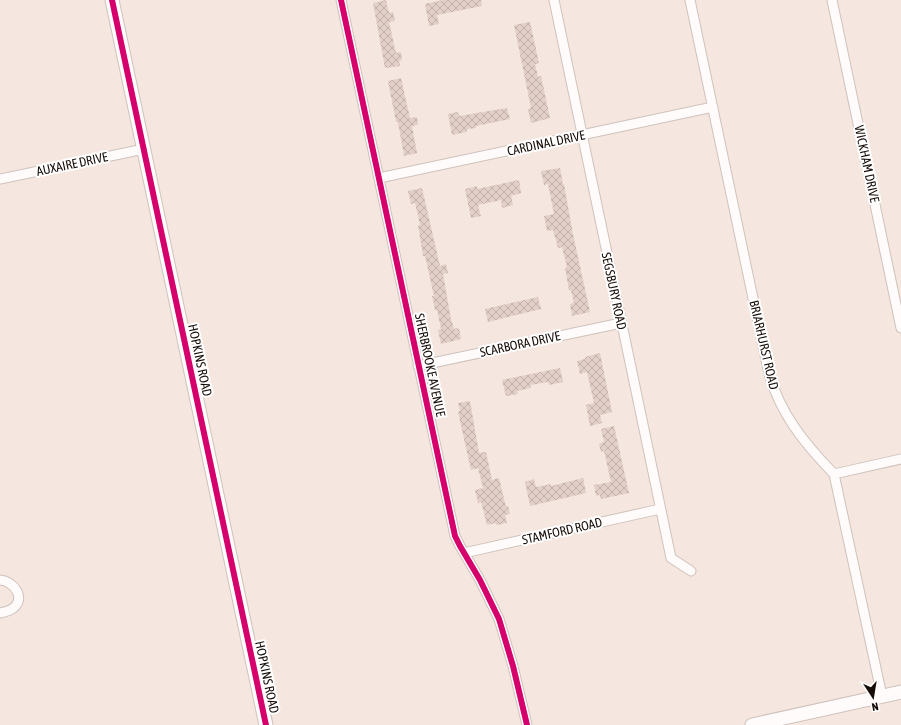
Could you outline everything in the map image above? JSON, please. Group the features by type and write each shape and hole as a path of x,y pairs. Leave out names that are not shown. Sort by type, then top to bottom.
{"street":[{"name":"HOPKINS ROAD","path":"112,0 266,725"},
{"name":"SHERBROOKE AVENUE","path":"341,0 455,536 480,580 499,619 514,666 527,725"},
{"name":"SEGSBURY ROAD","path":"554,0 671,558 691,571"},
{"name":"BRIARHURST ROAD","path":"690,0 769,374 774,391 781,407 796,430 814,453 834,474"},
{"name":"WICKHAM DRIVE","path":"832,0 901,328"},
{"name":"CARDINAL DRIVE","path":"378,178 713,107"},
{"name":"AUXAIRE DRIVE","path":"0,179 144,149"},
{"name":"SCARBORA DRIVE","path":"418,366 621,323"},
{"path":"882,696 834,474 901,459"},
{"name":"STAMFORD ROAD","path":"464,553 660,509"},
{"path":"0,580 8,581 19,594 18,603 12,609 0,613"},
{"path":"752,725 901,692"}],"building":[{"path":"386,0 389,13 393,12 395,21 389,22 396,53 401,52 402,60 399,61 400,66 385,68 373,3"},
{"path":"443,0 481,0 482,6 437,15 439,24 429,26 425,4"},
{"path":"530,22 539,63 535,64 538,77 541,76 550,118 531,123 528,109 531,108 514,25"},
{"path":"401,78 410,118 417,117 418,125 412,126 417,153 404,156 398,122 396,122 388,81"},
{"path":"507,108 510,119 476,126 476,128 467,129 467,132 452,135 448,114 458,112 459,116"},
{"path":"560,168 590,312 572,316 570,304 574,303 571,290 569,290 565,268 567,267 562,247 558,248 553,230 547,231 544,216 554,214 548,184 544,185 541,171"},
{"path":"519,180 521,193 511,196 513,205 502,208 501,200 478,205 481,216 471,218 465,189 477,186 477,189"},
{"path":"422,188 440,266 446,264 448,273 443,274 451,319 454,329 459,328 461,339 441,344 438,330 441,329 437,310 435,310 432,296 434,296 425,256 423,256 417,211 415,203 411,204 408,191"},
{"path":"538,297 541,309 488,322 485,309"},
{"path":"600,353 612,412 600,415 602,423 590,426 586,405 594,403 587,372 580,374 577,361"},
{"path":"560,368 563,382 549,385 548,382 530,385 531,388 517,391 518,394 506,396 502,380"},
{"path":"470,401 479,453 486,452 492,480 499,478 506,507 508,506 510,514 505,515 507,523 487,525 481,502 478,503 475,490 483,488 478,468 471,470 458,412 460,411 458,403"},
{"path":"614,426 629,493 601,499 600,495 596,496 594,485 611,482 604,451 601,452 599,444 604,442 601,429"},
{"path":"583,478 586,493 530,506 525,482 534,479 536,487 551,484 551,486"}],"cycle path":[{"path":"112,0 266,725"},
{"path":"341,0 455,536 480,580 499,619 513,666 527,725"}]}
